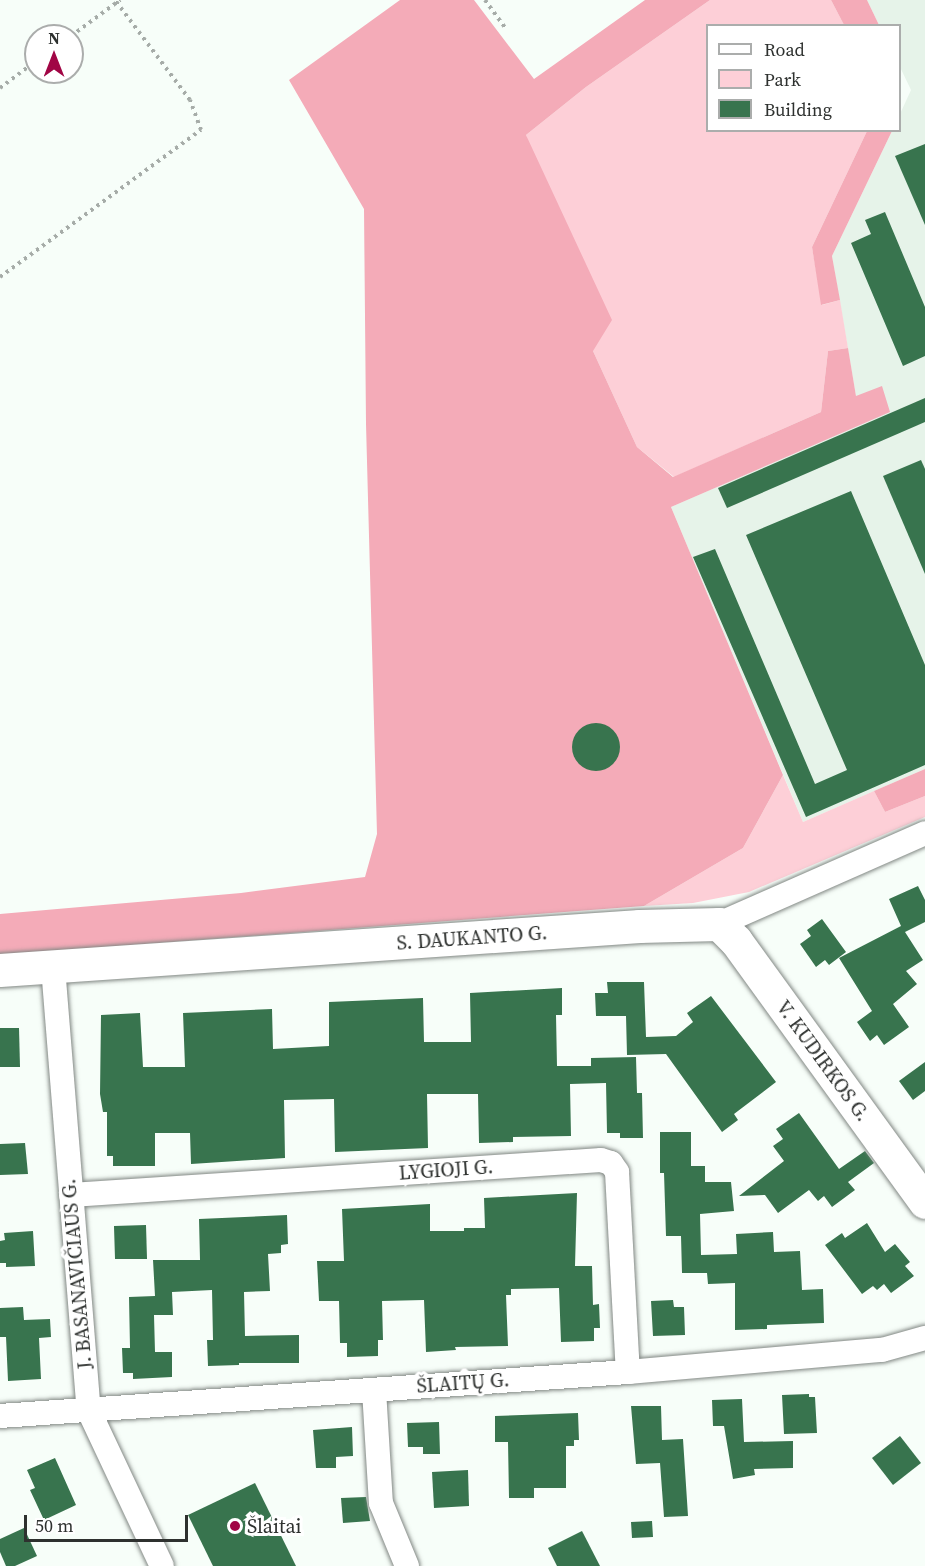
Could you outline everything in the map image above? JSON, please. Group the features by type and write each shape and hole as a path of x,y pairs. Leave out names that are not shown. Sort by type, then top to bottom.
{"street":[{"name":"S. DAUKANTO G.","path":"0,970 639,926 719,924 925,833"},
{"name":"V. KUDIRKOS G.","path":"719,924 736,941 925,1202"},
{"name":"J. BASANAVIČIAUS G.","path":"53,967 89,1411 162,1566"},
{"name":"LYGIOJI G.","path":"70,1195 601,1160 611,1163 617,1172 628,1372"},
{"name":"ŠLAITŲ G.","path":"0,1416 628,1372 882,1350 925,1338"},
{"path":"374,1390 381,1503 407,1566"}],"path":[{"path":"485,0 507,30"},
{"path":"0,277 201,130 190,100 118,1 84,26"},
{"path":"0,88 24,70"}],"shaded area":[{"path":"400,0 474,0 534,79 645,0 710,0 586,87 526,135 612,320 593,351 637,447 673,477 821,412 828,351 848,348 856,396 882,386 890,412 671,507 783,775 743,848 644,906 0,955 0,914 241,893 365,877 377,834 366,424 364,209 289,80"},
{"path":"831,0 867,0 879,24 843,24"},
{"path":"867,0 925,0 925,769 803,822 671,507 889,412 856,396 832,256 892,132 901,132 901,112 911,90 901,69 901,24 879,24"},
{"path":"867,132 892,132 832,256 840,300 821,305 812,247"},
{"path":"925,769 925,796 885,812 874,791"}],"green space":[{"path":"710,0 831,0 843,24 706,24 706,132 867,132 812,247 822,305 840,300 848,348 828,351 821,412 674,477 637,447 593,351 526,135 586,87"},
{"path":"783,775 803,822 874,791 885,812 925,796 925,817 749,892 693,903 644,906 743,848"}],"building":[{"path":"925,144 925,225 895,156"},
{"path":"885,212 925,307 925,356 903,366 851,243 871,234 865,220"},
{"path":"925,398 925,422 727,508 718,488"},
{"path":"921,460 925,469 925,574 883,476"},
{"path":"851,491 925,665 925,765 806,817 693,557 715,549 815,784 847,770 746,535"},
{"path":"591,723 601,723 616,733 620,747 619,756 610,767 601,771 591,771 576,761 572,752 572,742 582,727"},
{"path":"918,886 925,900 925,922 905,932 923,960 906,971 917,984 893,1004 909,1027 884,1045 877,1035 870,1041 857,1022 872,1011 839,958 901,926 889,899"},
{"path":"822,919 846,952 829,965 825,960 816,967 800,944 811,936 807,930"},
{"path":"607,982 644,982 646,1037 676,1036 693,1022 687,1013 711,996 776,1082 734,1114 738,1120 722,1132 666,1054 627,1055 626,1016 596,1016 595,993 608,993"},
{"path":"562,988 562,1015 556,1015 557,1066 591,1066 591,1058 636,1057 637,1093 642,1093 643,1138 620,1138 620,1133 607,1133 606,1083 570,1084 571,1136 513,1137 513,1142 479,1143 478,1094 427,1094 428,1148 335,1152 334,1099 284,1100 285,1158 191,1164 190,1133 155,1133 155,1166 113,1166 113,1156 107,1156 107,1112 103,1112 100,1094 101,1015 140,1013 143,1067 185,1067 183,1013 272,1009 273,1049 329,1046 329,1002 423,998 424,1042 471,1042 470,993"},
{"path":"0,1028 19,1028 20,1067 0,1067"},
{"path":"925,1062 925,1091 913,1100 899,1081"},
{"path":"799,1113 839,1169 865,1151 874,1163 848,1182 855,1190 832,1207 824,1196 818,1201 809,1190 778,1213 765,1195 739,1196 784,1161 773,1146 783,1139 776,1129"},
{"path":"660,1132 691,1132 691,1166 705,1166 705,1182 731,1182 734,1211 700,1214 701,1255 737,1254 736,1234 773,1232 774,1252 800,1251 802,1290 823,1289 824,1323 767,1325 767,1329 735,1330 735,1283 708,1284 707,1273 682,1273 681,1236 666,1236 664,1173 660,1173"},
{"path":"25,1143 28,1174 0,1175 0,1144"},
{"path":"577,1193 575,1266 592,1266 593,1305 599,1304 600,1328 594,1328 594,1341 561,1342 559,1288 511,1289 511,1295 506,1295 508,1346 455,1347 456,1350 426,1352 424,1300 382,1301 383,1340 378,1340 378,1356 347,1357 347,1343 340,1343 339,1301 319,1301 317,1261 344,1261 342,1209 430,1204 430,1231 464,1231 464,1228 485,1228 484,1198"},
{"path":"287,1215 288,1244 281,1245 281,1253 268,1254 270,1291 244,1292 245,1336 299,1335 299,1363 239,1363 239,1365 208,1366 207,1340 213,1340 212,1290 172,1292 173,1315 154,1315 155,1352 172,1352 172,1377 133,1379 133,1373 123,1373 122,1348 130,1348 129,1297 155,1296 153,1260 200,1260 199,1219"},
{"path":"867,1223 885,1252 895,1244 910,1262 905,1266 914,1276 891,1293 884,1284 877,1290 873,1286 862,1294 825,1245 842,1233 845,1238"},
{"path":"146,1225 147,1259 115,1259 114,1226"},
{"path":"33,1231 35,1266 6,1267 6,1263 0,1263 0,1241 5,1240 4,1233"},
{"path":"673,1300 674,1307 684,1307 685,1335 653,1336 651,1301"},
{"path":"23,1307 24,1320 50,1319 51,1337 39,1338 41,1379 8,1381 6,1337 0,1337 0,1308"},
{"path":"809,1394 809,1397 815,1397 817,1433 784,1434 782,1395"},
{"path":"742,1399 744,1442 793,1441 793,1468 754,1469 755,1475 733,1479 724,1426 713,1426 712,1400"},
{"path":"631,1406 661,1406 662,1440 683,1439 688,1516 664,1517 660,1463 636,1464"},
{"path":"578,1413 579,1440 574,1440 574,1446 566,1446 566,1488 534,1488 534,1498 509,1498 508,1442 495,1442 495,1416"},
{"path":"439,1422 440,1454 423,1454 423,1447 408,1447 407,1423"},
{"path":"352,1427 353,1456 336,1457 336,1468 316,1468 313,1430"},
{"path":"900,1436 921,1463 893,1485 872,1458"},
{"path":"55,1458 76,1505 44,1520 30,1490 35,1488 27,1470"},
{"path":"468,1470 469,1506 434,1508 432,1472"},
{"name":"Šlaitai","path":"255,1483 296,1566 213,1566 188,1515"},
{"path":"366,1497 370,1521 343,1523 341,1498"},
{"path":"652,1521 653,1537 632,1538 631,1522"},
{"path":"24,1528 37,1556 15,1566 6,1566 0,1552 0,1539"},
{"path":"582,1531 600,1566 557,1566 548,1548"}],"place":[{"name":"Šlaitai","path":"235,1526"}]}
